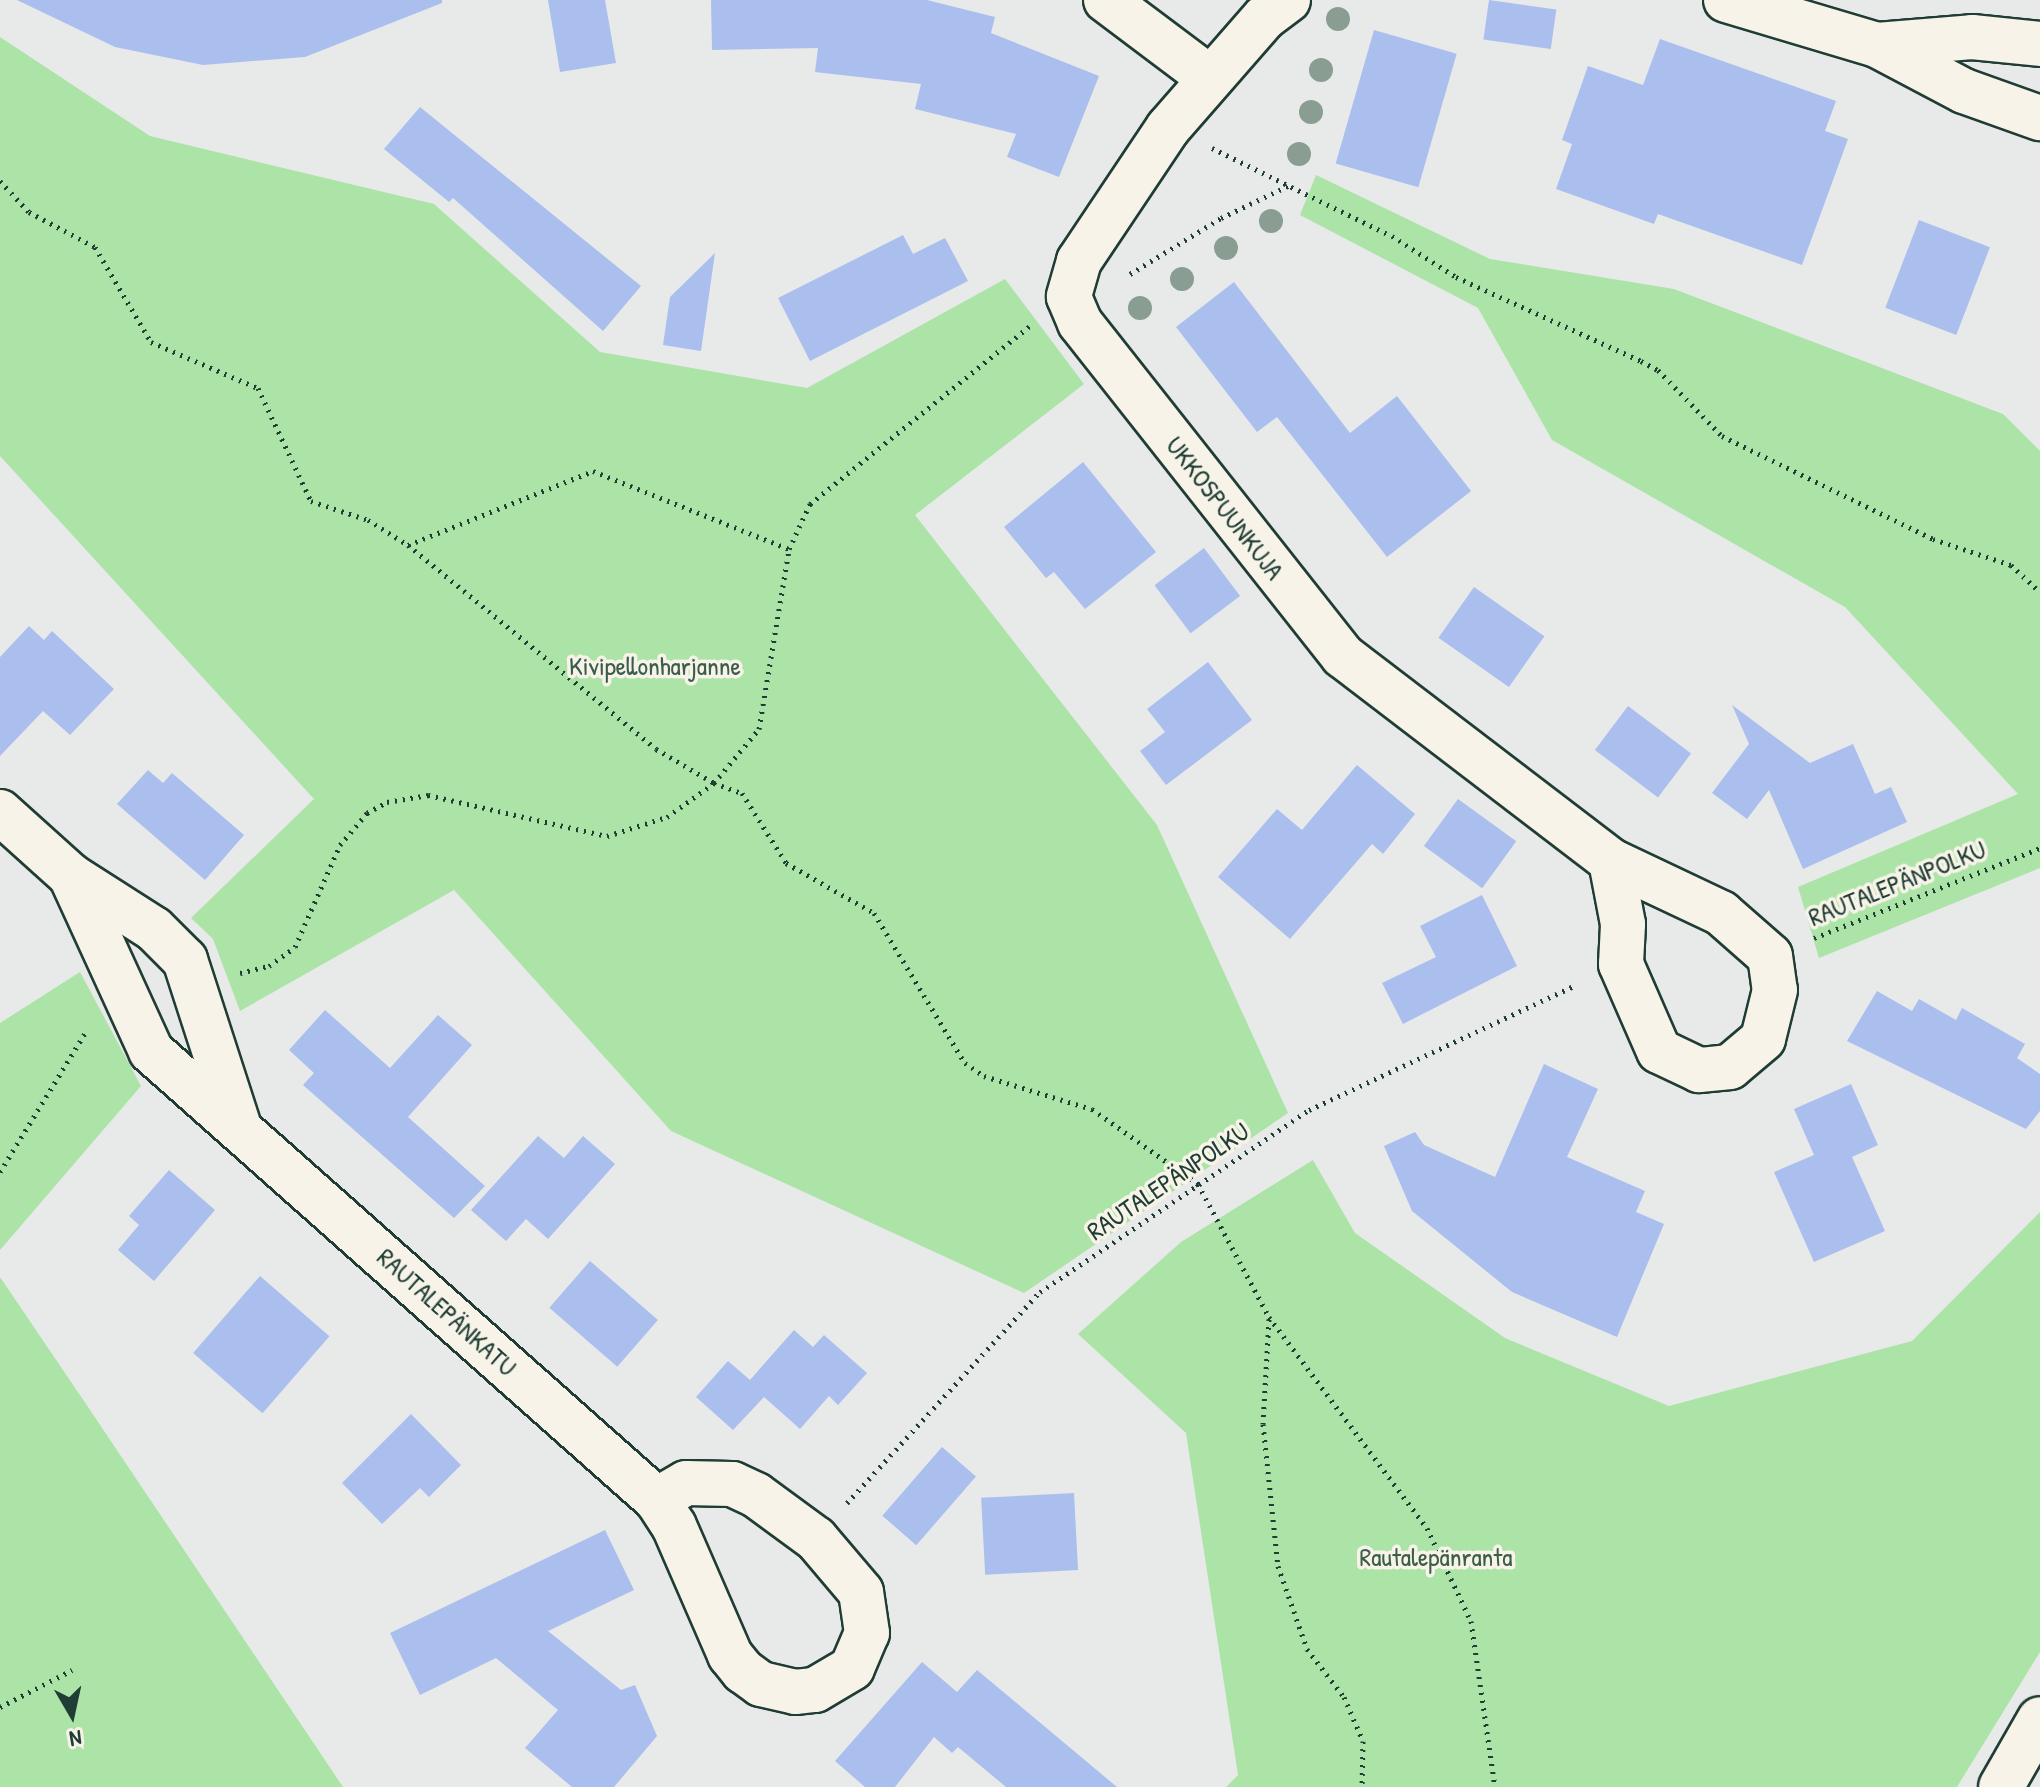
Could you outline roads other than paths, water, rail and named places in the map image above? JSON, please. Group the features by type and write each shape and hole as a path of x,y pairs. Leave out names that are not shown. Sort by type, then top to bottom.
{"street":[{"path":"1106,0 1210,78 1264,18 1288,0"},
{"path":"1726,0 1877,45 1964,91 2040,118"},
{"path":"1877,45 1972,37 2040,44"},
{"name":"UKKOSPUUNKUJA","path":"1210,78 1168,128 1079,261 1069,297 1080,323 1343,656 1611,861 1721,913 1770,956 1775,990 1763,1039 1730,1067 1699,1070 1659,1051 1621,964 1623,924 1611,861"},
{"name":"RAUTALEPÄNKATU","path":"0,812 71,876 154,929 185,960 238,1124"},
{"name":"RAUTALEPÄNKATU","path":"71,876 151,1051 238,1124 657,1500 674,1526 730,1655 743,1671 778,1690 815,1690 837,1680 863,1652 867,1614 861,1592 816,1539 756,1495 732,1484 686,1483 657,1500"},
{"path":"2001,1787 2040,1719"}],"park label":[{"name":"Kivipellonharjanne","path":"655,666"},
{"name":"Rautalepänranta","path":"1436,1557"}]}
